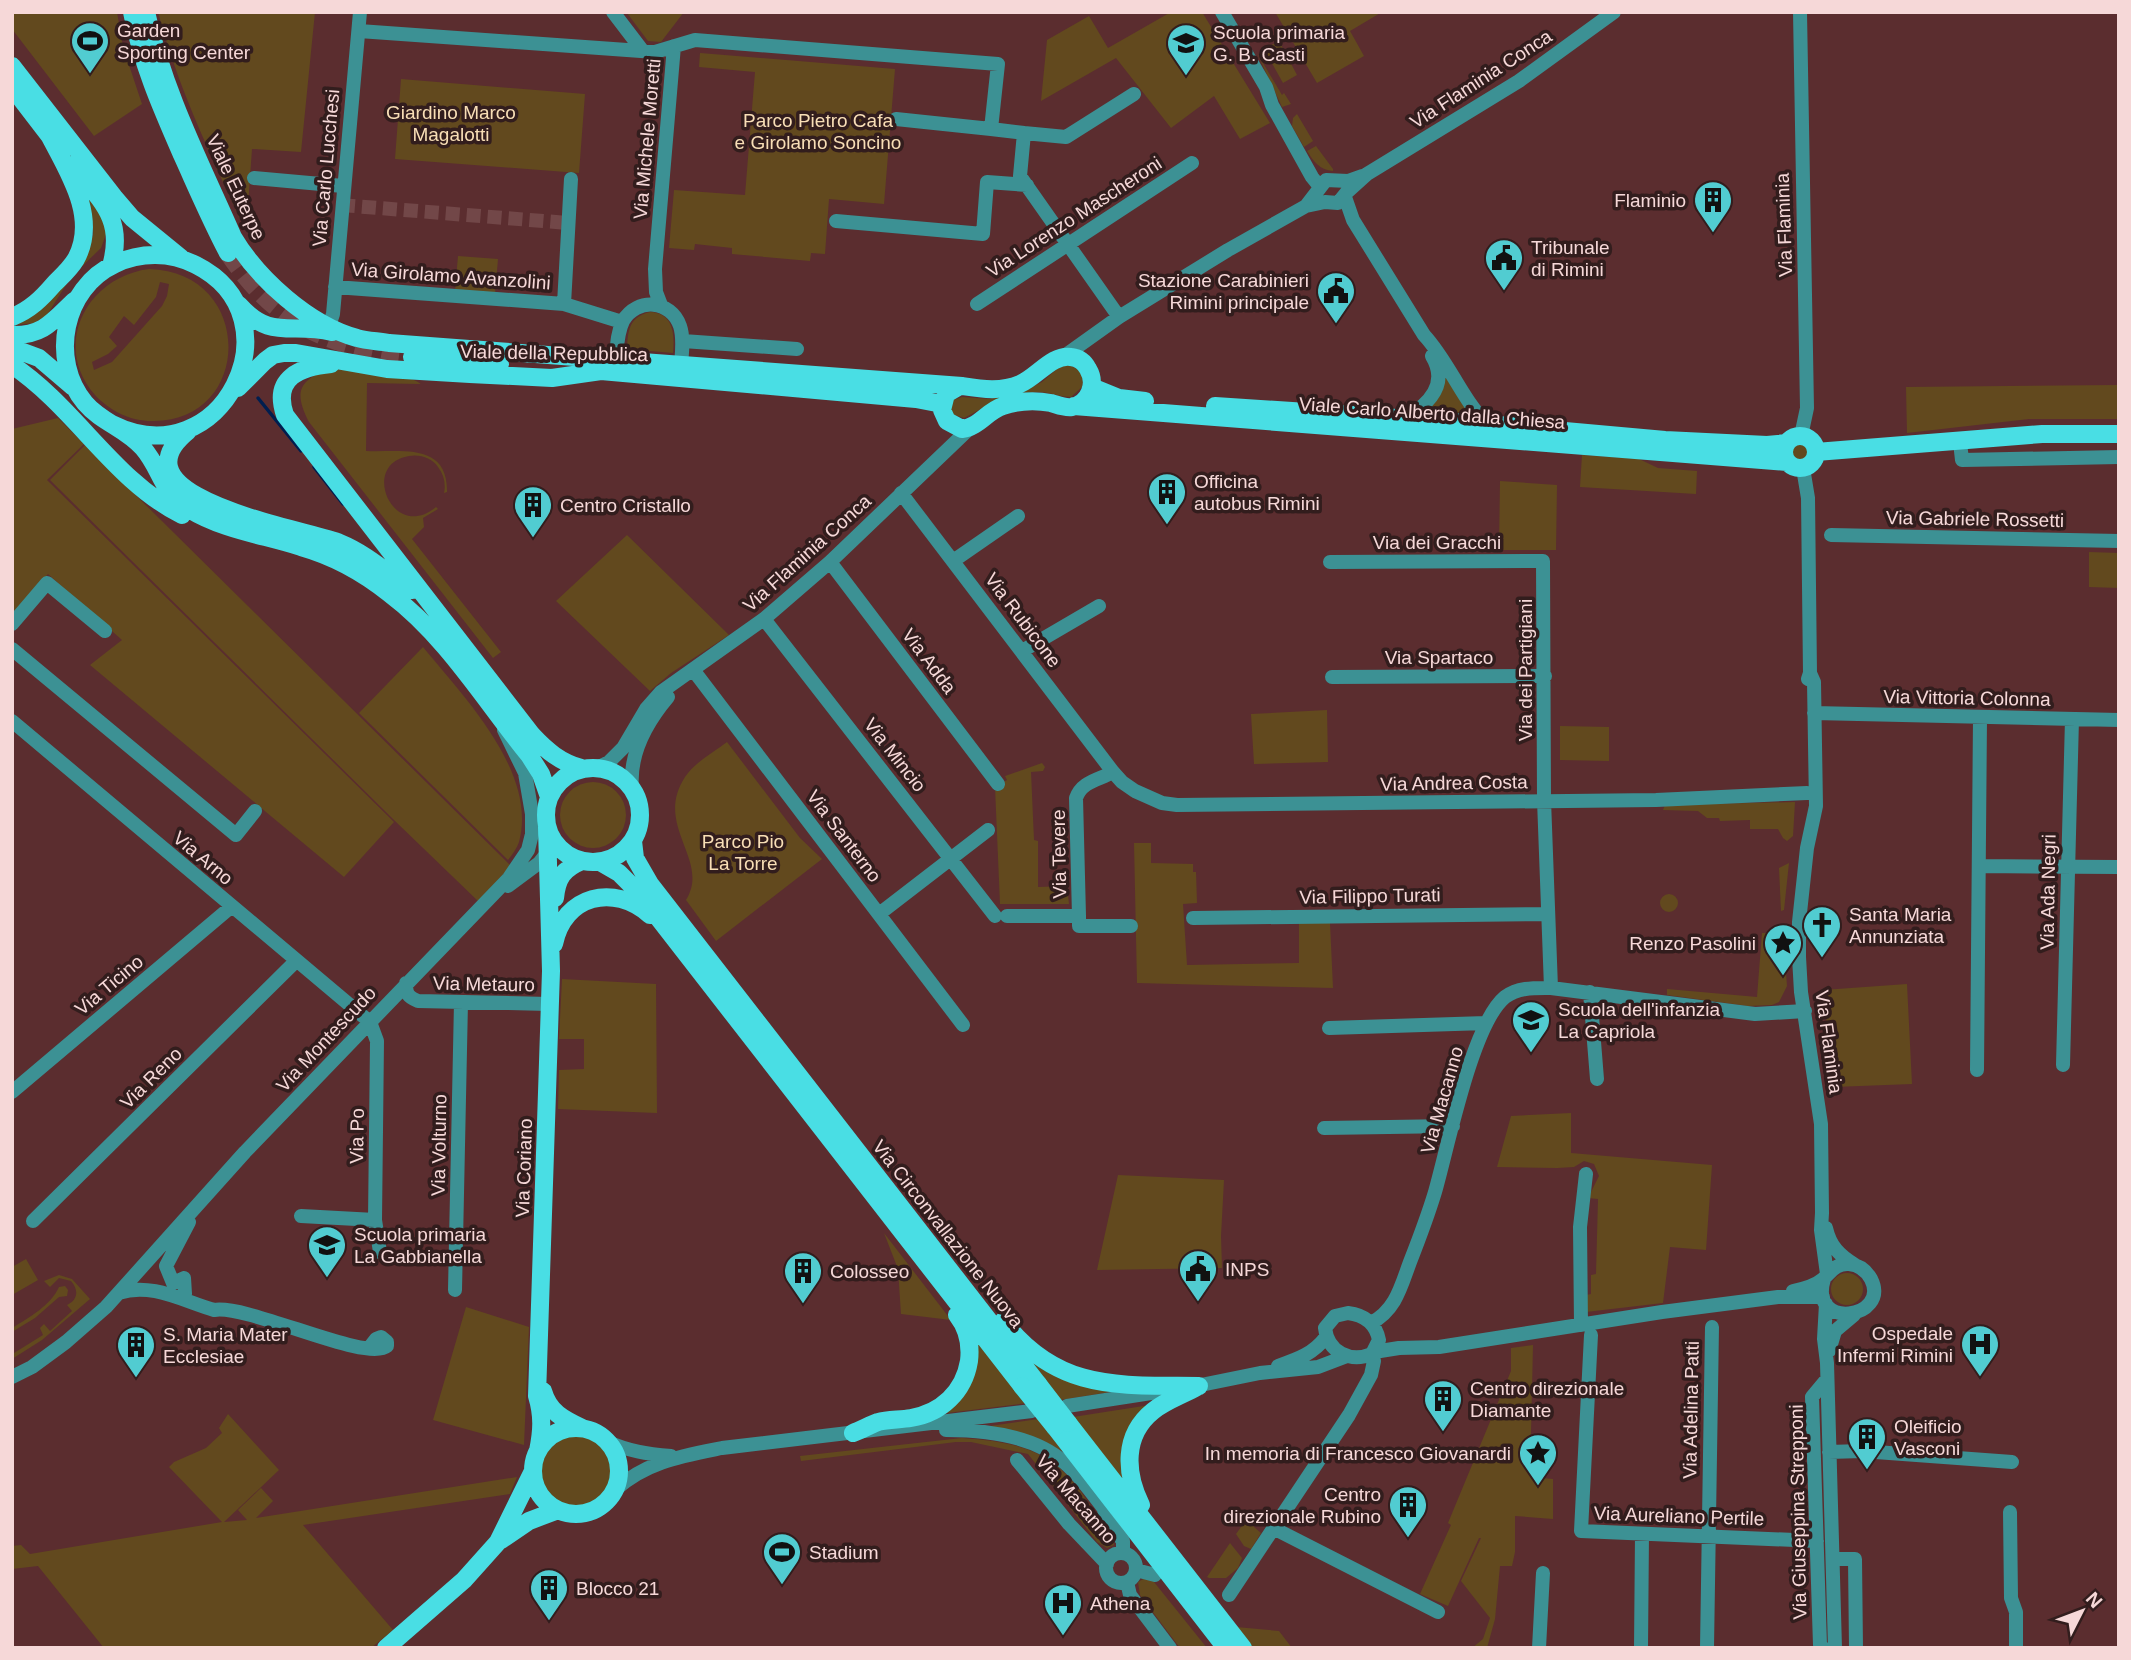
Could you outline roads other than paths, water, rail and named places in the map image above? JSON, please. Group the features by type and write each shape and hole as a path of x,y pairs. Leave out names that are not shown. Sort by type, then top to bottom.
{"main road":[{"name":"Viale Euterpe","path":"132,12 140,51 153,89 214,228 228,253"},
{"name":"Viale Euterpe","path":"146,12 165,81 233,237 245,257 283,297 329,326 356,338 389,343"},
{"path":"12,66 132,218 181,258 207,271 253,319 265,327 312,328 356,338"},
{"path":"12,87 111,217 116,243 111,266"},
{"path":"12,317 38,302 72,266 81,246 83,215 79,196 48,133"},
{"path":"12,335 39,332 99,274 111,266 142,256 181,258"},
{"path":"230,295 241,319 245,346 241,373 226,401 209,418 173,445 168,459 169,470 186,491 209,503 340,543 381,567 429,602"},
{"path":"78,393 70,375 64,341 71,312 79,296"},
{"name":"Viale della Repubblica","path":"389,343 990,390 1018,385 1054,360 1063,357"},
{"path":"12,348 39,358 64,377 98,415 143,448 161,480 177,500 201,516 304,548 347,565 415,613 442,643 541,774 549,797 547,827"},
{"name":"Viale della Repubblica","path":"226,401 257,367 273,355 296,353 387,369 552,378 601,371 916,399 945,413 958,428 970,428"},
{"path":"412,357 601,371"},
{"path":"1063,357 1076,358 1085,364 1091,376 1092,387 1084,400 1074,406"},
{"path":"349,363 305,367 291,376 283,389 282,407 285,415 545,750 564,763 618,774 632,788 640,805 640,824 633,841 619,855 591,861"},
{"path":"12,365 38,384 148,494 188,517 236,529"},
{"path":"945,413 948,393 958,387"},
{"name":"Viale Carlo Alberto dalla Chiesa","path":"1092,387 1119,398 1185,410 1795,465"},
{"name":"Viale Carlo Alberto dalla Chiesa","path":"970,428 991,410 1028,401 1064,407 1406,418 1665,440 1768,445 1960,442 2036,435 2118,434"},
{"path":"112,424 134,433 152,436 194,427"},
{"path":"1804,443 1812,463 1795,465 1784,453 1804,443"},
{"path":"549,797 565,776 590,768"},
{"name":"Via Circonvallazione Nuova","path":"547,827 564,852 618,873 639,893 864,1181 1030,1385 1063,1419 1243,1648"},
{"name":"Via Coriano","path":"538,1451 542,1429 542,1414 537,1396 550,1004 547,827"},
{"name":"Via Circonvallazione Nuova","path":"633,841 635,858 650,884 865,1162 1030,1385"},
{"name":"Via Coriano","path":"550,936 556,886 561,873 569,866 591,861"},
{"name":"Via Coriano","path":"550,957 560,923 570,912 587,900 609,896 637,904 683,947"},
{"path":"865,1162 897,1188 1011,1332 1048,1362 1079,1378 1102,1383 1199,1386"},
{"path":"853,1433 879,1422 912,1418 941,1407 960,1386 969,1358 969,1340 965,1326 879,1214 870,1200 864,1181"},
{"name":"Via Coriano","path":"539,1379 552,1410 563,1419 585,1429"},
{"path":"1157,1536 1130,1480 1128,1463 1131,1440 1154,1409 1199,1386"},
{"name":"Via Circonvallazione Nuova","path":"1063,1419 1226,1648"},
{"path":"498,1542 533,1471 538,1451 547,1440 571,1429 585,1429 606,1441 619,1464 619,1477 608,1501 587,1513 575,1514 558,1510 548,1504 540,1494 533,1471"},
{"path":"1104,1509 1212,1648"},
{"path":"386,1648 464,1580 498,1542 529,1521 558,1510"}],"street":[{"name":"Via Carlo Lucchesi","path":"329,326 333,314 360,12"},
{"path":"613,12 642,50"},
{"path":"1222,12 1266,87 1272,105 1304,161 1353,220 1424,335 1434,346 1470,404 1487,424"},
{"name":"Via Flaminia Conca","path":"1332,192 1367,174 1519,81 1613,12"},
{"name":"Via Flaminia","path":"1800,12 1807,408 1804,443"},
{"name":"Via Michele Moretti","path":"359,31 655,51 674,46 655,269 656,292 661,305 677,319 682,341 681,365"},
{"path":"674,46 695,40 998,64 991,129"},
{"path":"896,119 1066,137 1134,94"},
{"path":"1024,133 1020,176 1119,317"},
{"name":"Via Lorenzo Mascheroni","path":"977,304 1192,163"},
{"path":"254,178 343,186"},
{"path":"571,179 564,304 622,322"},
{"path":"836,221 984,234 987,182 1027,186"},
{"path":"1063,357 1119,317 1240,243 1332,192"},
{"name":"Via Michele Moretti","path":"645,304 655,269"},
{"name":"Via Girolamo Avanzolini","path":"335,287 564,304"},
{"path":"616,359 622,322 633,310 645,304 661,305"},
{"path":"1085,364 1097,333"},
{"path":"1406,418 1422,409 1435,394 1439,379 1437,363 1429,351 1424,335"},
{"path":"682,341 797,349"},
{"path":"940,456 945,441 945,413"},
{"name":"Via Flaminia Conca","path":"590,768 616,757 646,709 661,692 764,619 830,562 970,428"},
{"path":"2036,435 2036,459"},
{"path":"1960,442 1962,460 2119,457"},
{"name":"Via Flaminia","path":"1795,465 1808,498 1809,836 1799,922 1801,981 1821,1124 1821,1230 1825,1277"},
{"name":"Via Rubicone","path":"901,493 1113,772"},
{"path":"953,561 1018,516"},
{"name":"Via Gabriele Rossetti","path":"1831,535 2119,541"},
{"name":"Via dei Gracchi","path":"1331,562 1543,561"},
{"name":"Via dei Partigiani","path":"1543,561 1544,800 1551,988"},
{"name":"Via Adda","path":"830,562 998,784"},
{"path":"12,624 47,583 105,631"},
{"path":"1022,651 1099,606"},
{"name":"Via Mincio","path":"764,619 951,858 1001,916"},
{"name":"Via Arno","path":"12,649 236,835 255,811"},
{"name":"Via Flaminia Conca","path":"632,788 632,762 646,729 666,699 694,671"},
{"name":"Via Santerno","path":"694,671 963,1025"},
{"name":"Via Flaminia","path":"1809,836 1816,806 1814,682 1810,673"},
{"name":"Via Spartaco","path":"1332,677 1545,676"},
{"name":"Via Vittoria Colonna","path":"1814,713 2119,720"},
{"name":"Via Montescudo","path":"12,1377 32,1367 66,1342 118,1293 406,983 489,901 521,862 528,850 532,834 532,814 525,773 498,716"},
{"path":"1977,1070 1980,718"},
{"name":"Via Ada Negri","path":"2063,1065 2072,719"},
{"name":"Via Arno","path":"12,721 370,1022"},
{"name":"Via Andrea Costa","path":"1113,772 1135,792 1162,803 1177,805 1656,800 1807,793"},
{"name":"Via Tevere","path":"1113,772 1087,783 1079,789 1076,797 1079,926 1131,926"},
{"path":"879,914 988,830"},
{"name":"Via Montescudo","path":"489,901 532,869 547,853"},
{"path":"1979,866 2119,867"},
{"name":"Via Ticino","path":"12,1091 231,907"},
{"name":"Via Filippo Turati","path":"1193,918 1548,914"},
{"name":"Via Tevere","path":"1001,916 1079,916"},
{"name":"Via Reno","path":"33,1221 296,961"},
{"name":"Via Metauro","path":"406,983 409,997 418,1001"},
{"name":"Via Macanno","path":"1229,1595 1349,1415 1374,1367 1376,1346 1393,1314 1395,1301 1425,1223 1470,1065 1495,1007 1507,996 1522,989 1551,988 1755,1014 1805,1011"},
{"path":"1590,992 1597,1079"},
{"name":"Via Metauro","path":"370,1022 397,1004 418,1001 550,1004"},
{"name":"Via Volturno","path":"455,1290 461,1002"},
{"name":"Via Po","path":"370,1022 377,1041 375,1220 380,1252"},
{"path":"1329,1028 1486,1023"},
{"path":"1324,1128 1453,1126"},
{"path":"1586,1174 1580,1227 1586,1330"},
{"name":"Via Montescudo","path":"171,1288 166,1270 167,1262 195,1208"},
{"name":"Via Flaminia","path":"1822,1213 1828,1238 1834,1248 1841,1256 1857,1265"},
{"path":"300,1216 375,1220"},
{"path":"146,1263 154,1281 220,1309"},
{"path":"1778,1297 1785,1292 1803,1289 1825,1277 1837,1266 1857,1265 1867,1273 1873,1287 1868,1304 1835,1331 1827,1363"},
{"path":"1825,1277 1824,1339 1827,1363 1835,1648"},
{"path":"118,1293 138,1289 171,1288 201,1306 355,1347 369,1348"},
{"path":"1063,1419 1260,1373 1318,1367 1376,1346 1439,1348 1586,1330 1778,1297 1824,1301 1837,1313 1857,1313"},
{"name":"Via Macanno","path":"1371,1323 1384,1315 1395,1301"},
{"path":"1260,1373 1313,1352 1326,1337 1327,1324 1335,1316 1357,1314 1371,1323 1376,1346"},
{"name":"Via Adelina Patti","path":"1707,1648 1712,1327"},
{"name":"Via Aureliano Pertile","path":"1586,1330 1581,1531 1816,1541"},
{"path":"1326,1337 1339,1352 1350,1357 1362,1374 1363,1390"},
{"name":"Via Giuseppina Strepponi","path":"1823,1648 1816,1541 1812,1398 1827,1379"},
{"path":"615,1490 643,1468 676,1457 722,1448 1032,1411"},
{"name":"Via Macanno","path":"892,1429 991,1433 1049,1451 1065,1463 1104,1509 1105,1517 1123,1541 1123,1553"},
{"path":"606,1441 641,1454 676,1457"},
{"path":"1829,1452 1862,1451 2012,1462"},
{"name":"Via Macanno","path":"1017,1460 1069,1524 1107,1564"},
{"path":"2010,1512 2011,1598 2016,1612 2016,1648"},
{"path":"1273,1528 1438,1612"},
{"path":"1641,1648 1642,1534"},
{"name":"Via Macanno","path":"1132,1576 1113,1580 1107,1573 1107,1564 1112,1556 1123,1553 1134,1560 1130,1595 1170,1648"},
{"path":"1833,1559 1855,1559 1856,1648"},
{"path":"1539,1648 1544,1573"},
{"path":"1132,1576 1155,1575"}],"waterway":[{"path":"258,398 301,451"},
{"path":"314,467 343,504"}],"tunnel":[{"path":"341,205 568,223"},
{"path":"228,253 266,298 307,328 355,347 412,357"}],"place":[{"name":"Garden Sporting Center","path":"90,75"},
{"name":"Scuola primaria G. B. Casti","path":"1186,77"},
{"name":"Flaminio","path":"1713,234"},
{"name":"Tribunale di Rimini","path":"1504,292"},
{"name":"Stazione Carabinieri Rimini principale","path":"1336,325"},
{"name":"Officina autobus Rimini","path":"1167,526"},
{"name":"Centro Cristallo","path":"533,539"},
{"name":"Santa Maria Annunziata","path":"1822,959"},
{"name":"Renzo Pasolini","path":"1783,977"},
{"name":"Scuola dell'infanzia La Capriola","path":"1531,1054"},
{"name":"Scuola primaria La Gabbianella","path":"327,1279"},
{"name":"INPS","path":"1198,1303"},
{"name":"Colosseo","path":"803,1305"},
{"name":"Ospedale Infermi Rimini","path":"1980,1378"},
{"name":"S. Maria Mater Ecclesiae","path":"136,1379"},
{"name":"Centro direzionale Diamante","path":"1443,1433"},
{"name":"Oleificio Vasconi","path":"1867,1471"},
{"name":"In memoria di Francesco Giovanardi","path":"1538,1487"},
{"name":"Centro direzionale Rubino","path":"1408,1539"},
{"name":"Stadium","path":"782,1586"},
{"name":"Blocco 21","path":"549,1622"},
{"name":"Athena","path":"1063,1637"}],"park label":[{"name":"Giardino Marco Magalotti","path":"451,123"},
{"name":"Parco Pietro Cafa e Girolamo Soncino","path":"818,131"},
{"name":"Parco Pio La Torre","path":"743,852"}]}
